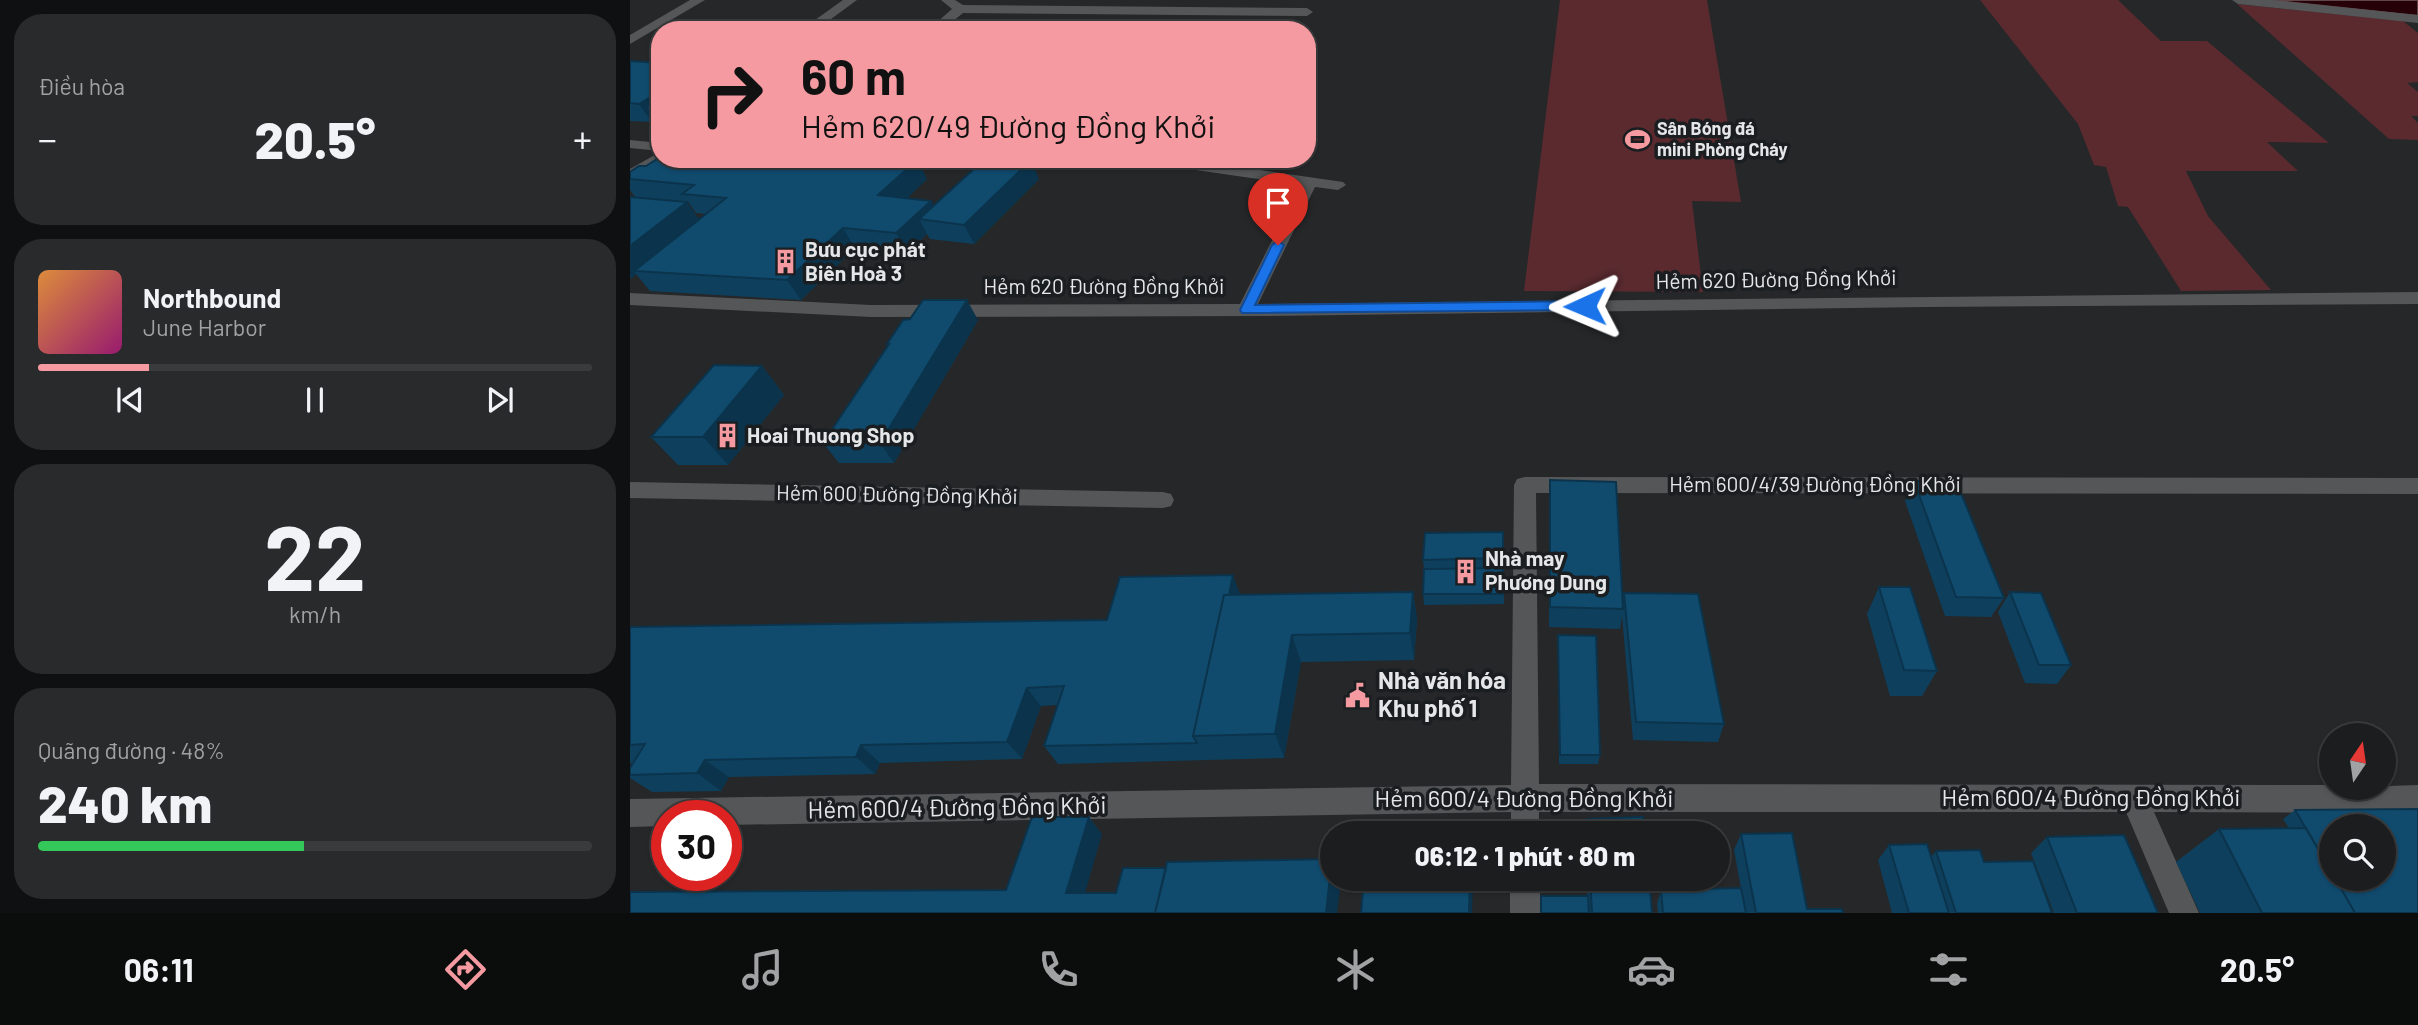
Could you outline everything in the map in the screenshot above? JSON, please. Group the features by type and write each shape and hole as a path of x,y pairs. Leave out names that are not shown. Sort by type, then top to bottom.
{"street":[{"path":"663,21 699,0"},
{"path":"820,21 851,0"},
{"path":"947,0 960,9 1310,6"},
{"path":"2238,0 2413,19"},
{"path":"2394,0 2413,19"},
{"path":"945,21 960,9"},
{"path":"630,40 651,28"},
{"path":"630,144 651,146"},
{"path":"630,176 651,162"},
{"path":"1229,168 1338,185"},
{"path":"1246,310 1310,181"},
{"name":"Hẻm 620 Đường Đồng Khởi","path":"630,299 872,311 1246,310 2418,298"},
{"name":"Hẻm 600/4/39 Đường Đồng Khởi","path":"1525,798 1525,485 2418,486"},
{"name":"Hẻm 600 Đường Đồng Khởi","path":"630,490 1163,500"},
{"path":"1525,798 1525,821"},
{"name":"Hẻm 600/4 Đường Đồng Khởi","path":"630,813 1525,798 2418,799"},
{"path":"2134,798 2184,913"},
{"path":"1525,891 1525,913"}],"shaded area":[{"name":"Sân Bóng đá mini Phòng Cháy","path":"1560,0 1707,0 1741,202 1692,201 1703,292 1524,291"},
{"path":"1980,0 2118,0 2161,41 2207,41 2329,143 2267,142 2298,171 2186,171 2208,216 2271,290 2181,291 2128,207 2118,206 2106,167 2094,165 2078,124"},
{"path":"2267,0 2418,0 2418,16"},
{"path":"2237,4 2403,21 2418,33 2418,82 2407,83 2418,92 2418,116 2411,116 2418,123 2418,140 2389,139"}],"building":[{"path":"630,61 651,62 651,97 639,104 630,103"},
{"path":"651,163 651,168 908,168 878,195 931,201 896,233 843,228 787,280 634,271 726,198 682,194 694,185 630,179 630,172 639,166"},
{"path":"975,168 1023,168 964,225 919,219"},
{"path":"630,197 687,202 630,246"},
{"path":"923,300 967,300 880,443 823,443 903,320 910,319"},
{"path":"714,365 762,366 703,437 651,437"},
{"path":"1550,480 1616,482 1623,609 1550,607"},
{"path":"1914,481 1956,481 2004,598 1956,597"},
{"path":"1503,532 1503,558 1423,560 1425,533"},
{"path":"1503,568 1503,594 1423,594 1424,569"},
{"path":"1233,575 1229,595 1224,595 1193,736 1197,743 1044,746 1064,686 1027,688 1007,742 861,745 856,757 705,760 697,773 630,775 630,768 645,744 630,745 630,627 1107,620 1120,577"},
{"path":"1879,587 1910,587 1937,671 1904,670"},
{"path":"1413,592 1410,633 1292,635 1275,734 1193,736 1224,595"},
{"path":"2010,592 2041,593 2071,665 2039,665"},
{"path":"1624,593 1698,594 1724,724 1636,722"},
{"path":"1558,635 1596,636 1600,755 1560,755"},
{"path":"2418,809 2418,913 2355,913 2342,891 2396,891 2396,814 2319,814 2319,851 2295,810"},
{"path":"1032,817 1089,817 1066,893 1116,893 1123,868 1166,868 1155,913 630,913 630,892 1006,890"},
{"path":"1643,817 1644,821 1587,821"},
{"path":"2306,828 2319,850 2319,891 2342,891 2355,913 2262,913 2219,829"},
{"path":"1792,833 1807,909 1842,909 1843,913 1756,913 1741,834"},
{"path":"2124,835 2158,913 2077,913 2047,837"},
{"path":"1927,844 1949,913 1909,913 1889,845"},
{"path":"1980,850 1984,862 2033,861 2052,913 1956,913 1936,851"},
{"path":"1320,859 1320,891 1328,891 1326,913 1155,913 1167,862"},
{"path":"1730,888 1741,888 1746,913 1663,913 1661,891 1730,891"},
{"path":"1363,891 1470,891 1469,913 1361,913"},
{"path":"1591,891 1650,891 1652,913 1592,913"},
{"path":"1541,896 1588,896 1589,913 1541,913"}],"place":[{"name":"Sân Bóng đá mini Phòng Cháy","path":"1637,139"},
{"name":"Bưu cục phát Biên Hoà 3","path":"785,262"},
{"name":"Hoai Thuong Shop","path":"727,436"},
{"name":"Nhà may Phương Dung","path":"1465,571"},
{"name":"Nhà văn hóa Khu phố 1","path":"1358,695"}],"route":[{"path":"1278,245 1246,310 1585,306"}]}
